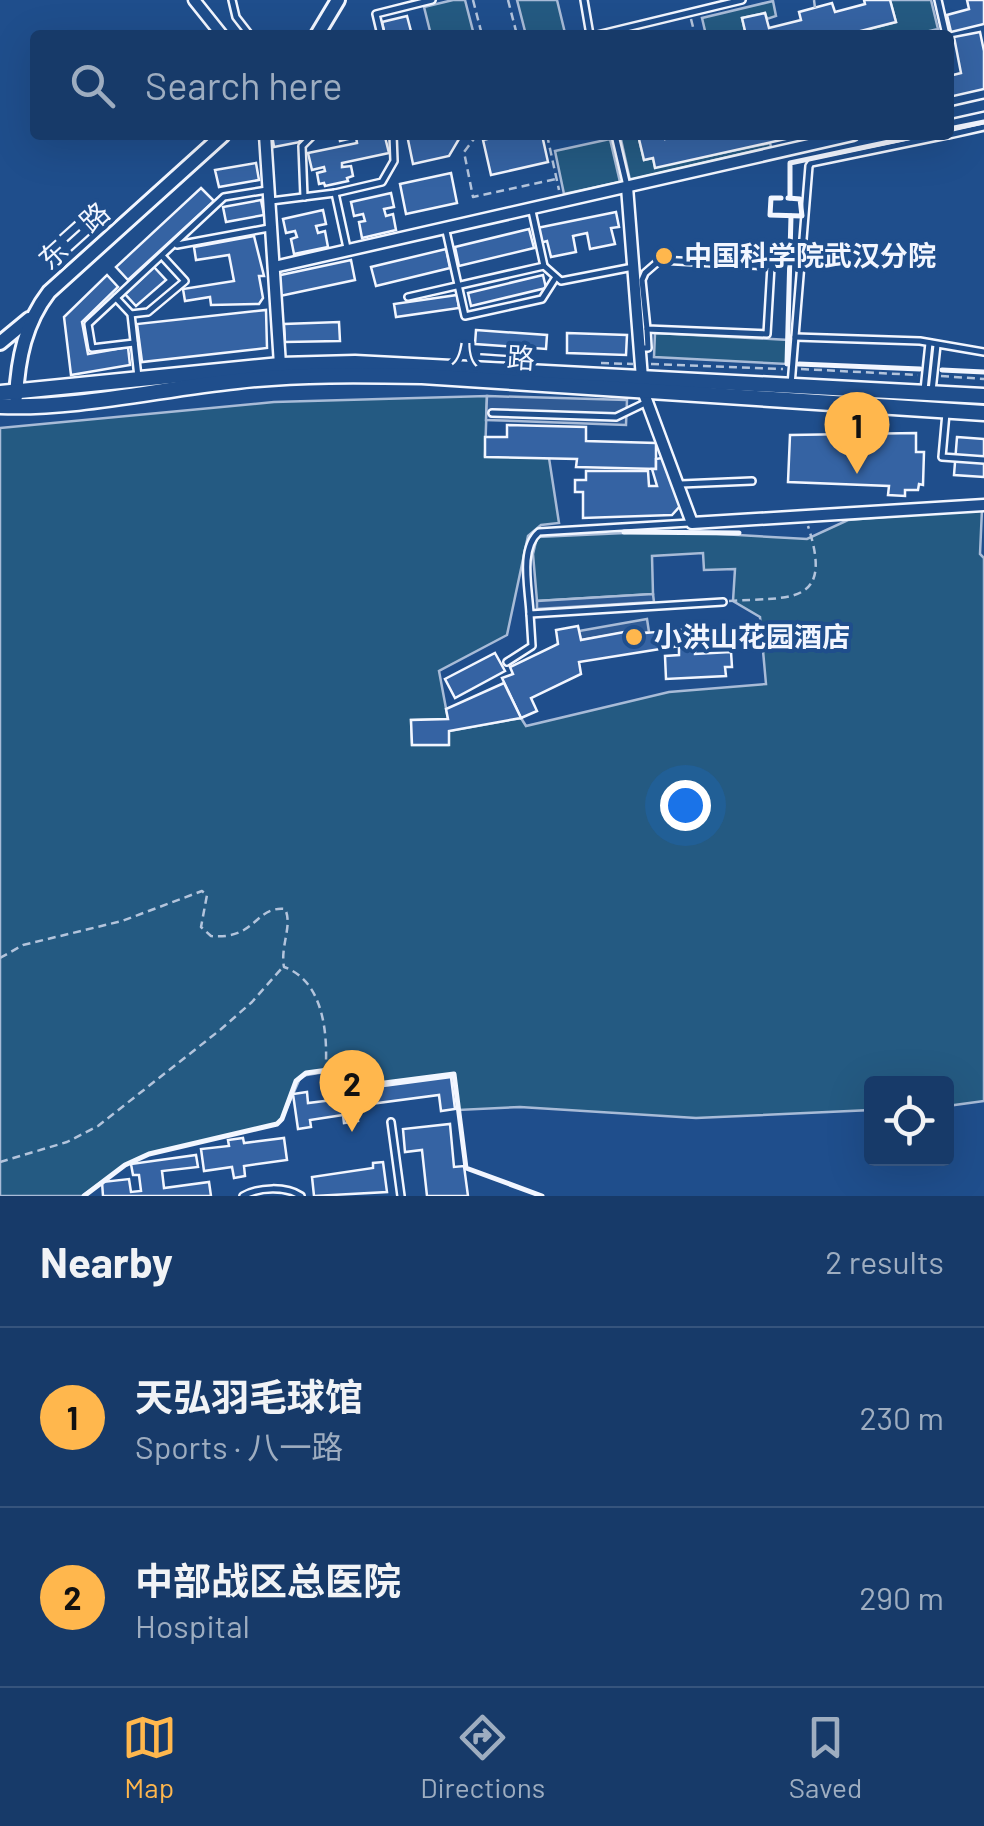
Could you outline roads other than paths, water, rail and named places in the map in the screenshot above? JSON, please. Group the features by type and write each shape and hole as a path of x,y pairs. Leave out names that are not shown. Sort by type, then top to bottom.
{"main road":[{"name":"八一路","path":"8,400 138,380 280,365 386,364 644,391 791,388 984,396"},
{"name":"八一路","path":"8,400 259,378 422,376 984,413"}],"street":[{"path":"194,0 218,30"},
{"path":"320,30 338,0"},
{"path":"954,112 984,105"},
{"name":"东三路","path":"8,400 31,317 48,292 217,140"},
{"path":"264,140 280,365"},
{"path":"274,267 828,140"},
{"path":"627,186 644,391 692,522 984,505"},
{"path":"0,343 31,317"}],"lane":[{"path":"232,0 236,17 246,30"},
{"path":"380,30 376,14 411,2 432,0"},
{"path":"584,0 593,30"},
{"path":"615,30 742,0"},
{"path":"938,0 945,30"},
{"path":"954,134 984,127"},
{"path":"304,198 302,146 308,140"},
{"path":"134,343 92,348 88,324 224,197 304,198 377,184 385,178 395,158 393,140"},
{"path":"616,140 627,186"},
{"path":"791,388 812,164 925,140"},
{"path":"335,193 348,250"},
{"path":"532,208 544,266 556,277 565,281 632,267"},
{"path":"174,245 272,228"},
{"path":"445,228 464,316 542,299 556,277"},
{"path":"132,314 148,312 185,281 162,256"},
{"path":"638,348 648,348 642,280 660,260 771,266 768,334 647,329"},
{"path":"408,297 544,266"},
{"path":"116,298 132,314 138,380"},
{"path":"795,338 934,344 984,352"},
{"path":"928,393 934,344"},
{"path":"492,414 616,417 644,391"},
{"path":"946,410 942,457 984,460"},
{"path":"678,484 752,481"},
{"path":"506,662 532,646 528,550 531,539 539,532 692,522"},
{"path":"530,614 723,602"},
{"path":"391,1122 401,1196"},
{"path":"243,1196 282,1189 302,1196"}],"place":[{"name":"中国科学院武汉分院","path":"664,256"},
{"name":"天弘羽毛球馆","path":"857,474"},
{"name":"小洪山花园酒店","path":"634,637"},
{"name":"中部战区总医院","path":"352,1132"}]}
